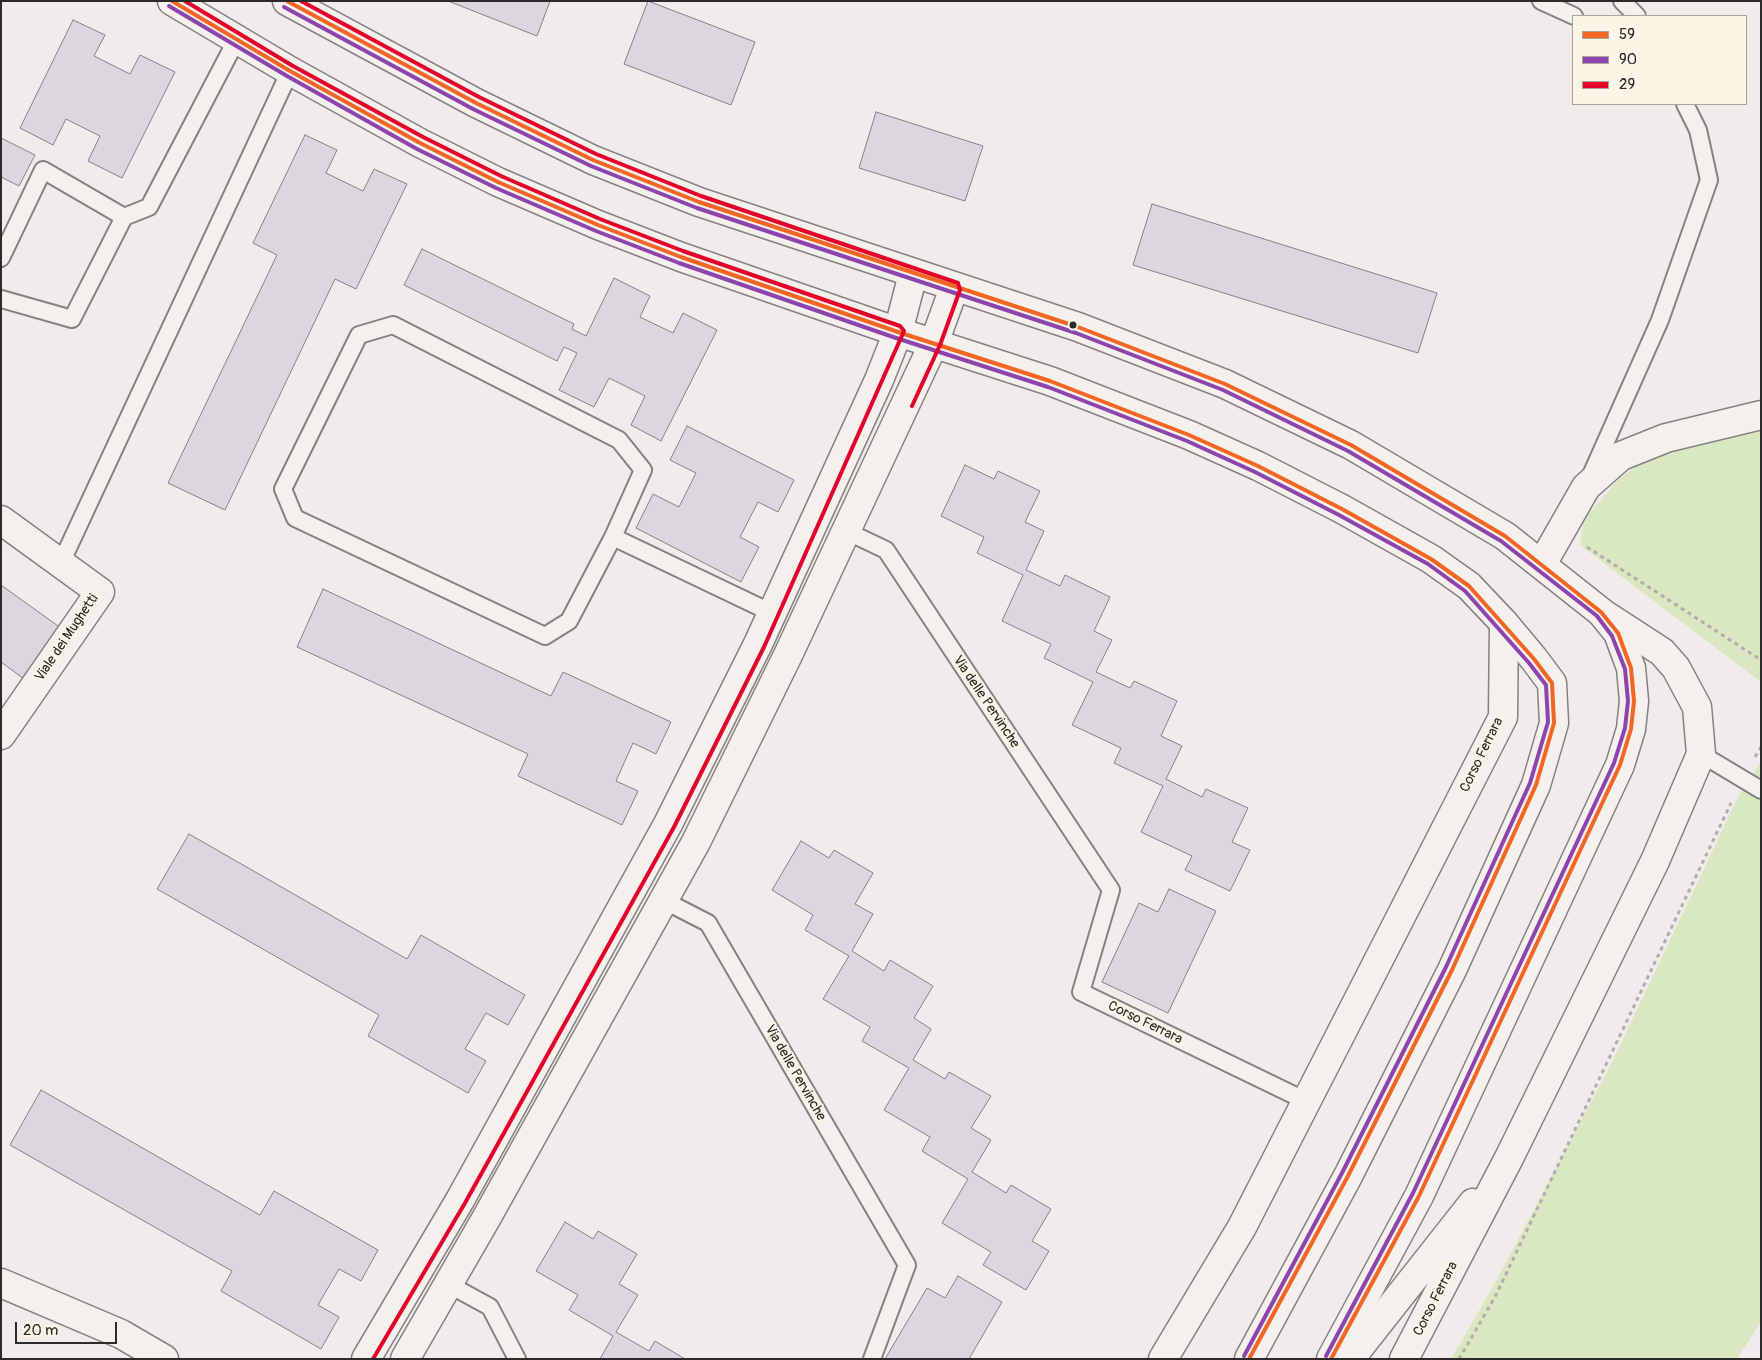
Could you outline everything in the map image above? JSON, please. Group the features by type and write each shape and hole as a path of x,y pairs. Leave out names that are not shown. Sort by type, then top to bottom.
{"street":[{"path":"172,1 290,71 420,143 507,186 682,257 898,332 1050,380 1189,435 1258,466 1342,509 1431,559 1469,586 1504,624 1552,683 1554,723 1536,785 1452,970 1348,1176 1249,1359"},
{"path":"287,1 476,102 593,160 699,202 954,288 1078,327 1225,384 1351,445 1505,536 1601,612 1618,633 1631,668 1634,701 1631,729 1620,765 1419,1196 1331,1359"},
{"path":"366,1359 460,1200 668,824 772,613 898,332 913,274"},
{"path":"405,1359 696,842 846,531 934,343 954,288"},
{"path":"1542,564 1586,487 1621,456 1666,438 1761,415"},
{"name":"Viale dei Mughetti","path":"1,520 100,592 1,734"},
{"name":"Corso Ferrara","path":"1404,1359 1509,1158 1656,861 1701,754 1697,707 1676,668 1662,652 1601,612"},
{"name":"Corso Ferrara","path":"1163,1359 1242,1227 1503,717 1504,624"},
{"name":"Corso Ferrara","path":"1350,1359 1509,1158"},
{"path":"1,1284 121,1334 164,1359"}],"lane":[{"path":"1541,1 1572,15"},
{"path":"1622,1 1636,15"},
{"path":"1,299 72,320 124,217 149,207 237,40"},
{"path":"61,563 290,71"},
{"path":"1586,487 1660,320 1709,180 1698,130 1685,105"},
{"path":"1,258 43,170 124,217"},
{"path":"394,325 620,440 643,470 613,537 569,621 545,636 295,518 283,489 359,335 394,325"},
{"name":"Via delle Pervinche","path":"846,531 886,550 1111,890"},
{"path":"613,537 772,613"},
{"path":"1701,754 1761,790"},
{"name":"Corso Ferrara","path":"1111,890 1081,992 1306,1101"},
{"name":"Via delle Pervinche","path":"663,900 708,924 907,1266 872,1359"},
{"path":"448,1284 490,1306 516,1359"}],"path":[{"path":"1561,530 1761,660"},
{"path":"1459,1359 1495,1297 1743,778 1761,748"}],"green space":[{"path":"1761,423 1761,682 1580,545 1584,519 1620,478 1666,446"},
{"path":"1761,762 1761,1322 1737,1359 1451,1359 1494,1285 1611,1064 1738,797"}],"building":[{"path":"448,1 550,1 537,36"},
{"path":"648,1 755,42 731,105 624,64"},
{"path":"73,20 105,35 94,56 130,74 140,55 175,72 122,178 88,161 100,136 66,119 53,145 20,128"},
{"path":"876,112 983,146 965,201 859,168"},
{"path":"305,135 337,150 326,173 363,191 374,169 407,184 356,289 335,279 225,510 168,483 277,255 253,243"},
{"path":"1,138 35,155 19,186 1,177"},
{"path":"1152,204 1437,293 1418,353 1133,265"},
{"path":"422,249 574,324 572,329 586,336 614,278 650,296 640,317 673,333 683,313 717,330 661,441 631,425 645,396 609,378 594,407 559,390 577,353 564,347 557,361 404,285"},
{"path":"687,426 794,480 778,512 758,502 740,537 759,547 741,582 636,528 653,494 679,507 696,473 670,460"},
{"path":"965,465 994,479 998,471 1040,491 1025,522 1044,531 1026,570 1060,586 1065,575 1110,597 1094,631 1112,640 1096,672 1130,688 1134,681 1177,701 1161,736 1182,746 1166,779 1202,797 1206,789 1248,808 1232,842 1250,850 1230,891 1185,870 1192,856 1141,832 1163,786 1114,763 1121,748 1072,725 1093,682 1044,658 1051,644 1002,621 1023,575 977,553 984,537 941,516"},
{"path":"1,585 65,631 28,682 1,662"},
{"path":"323,589 551,696 563,672 671,722 656,754 633,743 616,781 638,791 622,825 518,776 528,754 297,647"},
{"path":"189,834 407,959 421,935 525,995 508,1025 486,1013 465,1049 486,1061 468,1093 368,1036 379,1015 157,889"},
{"path":"801,841 829,858 834,850 873,873 855,904 873,914 852,951 884,971 890,960 933,986 914,1018 931,1029 913,1060 945,1079 949,1072 991,1096 971,1128 991,1140 972,1172 1006,1193 1011,1185 1051,1209 1032,1241 1049,1251 1026,1290 983,1265 991,1252 942,1223 968,1179 922,1151 930,1137 884,1110 909,1068 862,1041 870,1027 823,999 849,956 805,930 813,915 772,890"},
{"path":"1169,889 1216,911 1168,1013 1102,982 1139,903 1158,912"},
{"path":"41,1090 260,1215 274,1191 378,1250 361,1281 339,1269 318,1305 339,1317 321,1349 221,1291 232,1271 10,1145"},
{"path":"565,1222 593,1239 598,1231 637,1254 619,1284 638,1295 616,1332 649,1351 655,1341 685,1359 600,1359 613,1336 569,1310 578,1295 536,1271"},
{"path":"958,1276 1002,1302 969,1359 885,1359 927,1288 945,1298"}],"transit line":[{"name":"59","path":"172,1 290,71 420,143 498,182 598,225 681,257 898,332 1050,381 1189,435 1258,466 1342,509 1431,559 1469,586 1534,659 1552,683 1554,723 1536,785 1452,970 1348,1176 1249,1359"},
{"name":"29","path":"185,1 293,66 423,137 501,176 600,219 683,251 900,326 904,331 764,647 674,827 465,1203 373,1359"},
{"name":"59","path":"287,1 476,103 593,160 699,202 1078,327 1225,384 1351,445 1505,536 1601,612 1618,633 1631,668 1634,701 1631,729 1620,765 1419,1196 1331,1359"},
{"name":"29","path":"301,1 479,97 596,154 701,196 958,283 960,290 940,345 912,406"},
{"name":"90","path":"169,6 287,76 417,149 496,188 596,231 679,263 896,338 1048,387 1187,441 1255,472 1428,564 1465,591 1529,663 1546,685 1548,722 1530,783 1446,967 1342,1173 1244,1356"},
{"name":"90","path":"284,7 473,109 591,166 697,208 1076,333 1223,390 1348,451 1501,541 1597,616 1612,636 1625,669 1628,701 1625,728 1614,763 1413,1193 1326,1356"}]}
